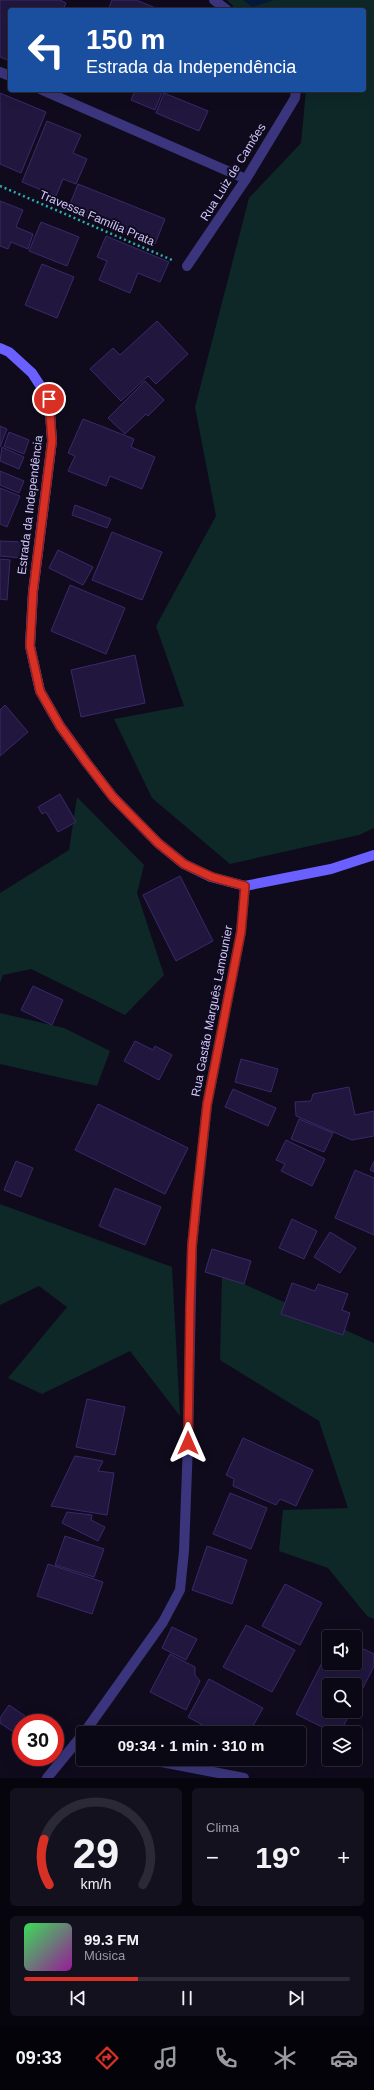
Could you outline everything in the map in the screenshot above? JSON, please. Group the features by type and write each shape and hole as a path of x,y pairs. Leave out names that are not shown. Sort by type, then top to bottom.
{"street":[{"path":"214,0 224,8"},
{"path":"47,92 246,179"},
{"name":"Rua Luiz de Camões","path":"187,266 246,179 295,98 296,92"},
{"name":"Estrada da Independência","path":"0,348 9,352 32,373 49,399 52,441 33,592 30,646 40,691 60,726 86,762 113,797 158,843 184,864 212,877 245,886 331,869 374,854"},
{"name":"Rua Gastão Marguês Lamounier","path":"90,1726 163,1622 180,1590 184,1550 192,1246 207,1105 241,932 245,886"},
{"name":"Rua Gastão Marguês Lamounier","path":"47,1778 76,1748"},
{"path":"182,1766 244,1778"}],"path":[{"name":"Travessa Família Prata","path":"0,186 187,266"}],"green space":[{"path":"227,0 374,0 374,828 359,835 230,864 152,798 114,719 184,706 156,626 216,516 195,407 249,198 301,143 306,92 366,92 366,8 235,8"},
{"path":"77,797 144,865 137,893 164,975 125,1015 31,969 3,975 0,983 0,893 69,850"},
{"path":"0,1013 64,1028 110,1051 97,1086 0,1064"},
{"path":"0,1204 172,1267 180,1416 130,1351 42,1394 8,1378 67,1307 39,1286 0,1305"},
{"path":"222,1274 374,1343 374,1619 367,1616 328,1568 279,1551 283,1510 348,1508 319,1421 220,1360"}],"water":[{"path":"243,0 274,0 252,7"}],"building":[{"path":"0,0 60,0 66,3 64,8 8,8 8,60 0,57"},
{"path":"112,0 136,0 156,8 109,8"},
{"path":"134,92 162,92 155,110 131,100"},
{"path":"0,93 46,112 21,173 0,164"},
{"path":"164,93 208,111 199,131 156,113"},
{"path":"47,121 81,135 73,153 87,159 76,184 63,179 56,196 22,182"},
{"path":"78,184 165,219 155,244 68,209"},
{"path":"0,201 23,210 16,227 33,234 28,249 11,242 8,249 0,246"},
{"path":"41,222 79,237 67,266 29,251"},
{"path":"106,236 169,262 160,282 138,273 130,293 99,280 107,261 97,257"},
{"path":"42,264 74,277 57,318 25,305"},
{"path":"157,321 188,354 156,384 148,376 121,401 90,369 113,348 120,355"},
{"path":"145,381 164,400 148,416 146,414 125,434 108,418"},
{"path":"83,419 134,439 131,447 155,457 142,489 110,476 106,486 68,471 75,456 68,453"},
{"path":"0,426 7,429 0,447"},
{"path":"9,432 29,440 24,454 4,446"},
{"path":"2,447 24,457 19,469 0,461"},
{"path":"0,471 24,481 19,493 0,485"},
{"path":"0,488 20,496 7,527 0,524"},
{"path":"75,505 111,519 107,528 72,515"},
{"path":"112,532 162,552 142,600 92,580"},
{"path":"0,541 23,542 21,558 0,556"},
{"path":"58,550 93,567 83,585 49,568"},
{"path":"0,559 10,560 7,600 0,599"},
{"path":"70,585 125,608 106,654 51,631"},
{"path":"135,655 145,703 81,717 71,670"},
{"path":"5,705 28,732 0,756 0,710"},
{"path":"60,794 76,822 58,832 46,812 42,814 38,807"},
{"path":"180,876 213,941 176,961 143,895"},
{"path":"33,986 63,1000 52,1025 21,1010"},
{"path":"135,1041 153,1050 155,1046 172,1055 159,1080 124,1061"},
{"path":"241,1059 278,1069 271,1092 235,1082"},
{"path":"349,1087 355,1115 374,1111 374,1136 352,1140 296,1116 295,1102 311,1101 313,1094"},
{"path":"233,1089 276,1108 268,1126 225,1107"},
{"path":"98,1104 188,1148 165,1194 75,1150"},
{"path":"299,1119 333,1133 324,1152 291,1139"},
{"path":"286,1140 325,1159 312,1186 281,1171 285,1164 276,1160"},
{"path":"16,1161 33,1168 21,1197 4,1190"},
{"path":"374,1161 374,1172 370,1170"},
{"path":"355,1170 374,1178 374,1235 335,1218"},
{"path":"115,1188 161,1207 145,1245 99,1226"},
{"path":"292,1219 317,1231 304,1259 279,1248"},
{"path":"330,1232 356,1248 340,1273 314,1257"},
{"path":"212,1249 251,1261 244,1284 205,1272"},
{"path":"292,1283 315,1291 318,1284 348,1294 342,1310 350,1313 343,1335 281,1314"},
{"path":"87,1399 125,1407 115,1455 76,1447"},
{"path":"243,1438 313,1470 296,1506 280,1499 276,1505 233,1486 234,1479 226,1475"},
{"path":"75,1456 103,1461 98,1471 114,1473 107,1515 51,1506"},
{"path":"230,1493 267,1508 251,1549 213,1534"},
{"path":"67,1512 92,1515 91,1520 105,1527 98,1541 62,1523"},
{"path":"65,1536 104,1549 94,1577 55,1565"},
{"path":"207,1546 247,1560 232,1604 192,1590"},
{"path":"48,1564 103,1582 92,1614 37,1596"},
{"path":"285,1584 322,1603 300,1645 262,1626"},
{"path":"246,1625 295,1650 272,1692 223,1667"},
{"path":"172,1627 197,1639 186,1660 162,1648"},
{"path":"362,1648 374,1654 374,1666 362,1690 362,1678 322,1678 322,1718 348,1718 344,1726 322,1727 296,1714 322,1663 322,1670 362,1670"},
{"path":"170,1654 195,1667 195,1675 200,1681 186,1710 150,1692"},
{"path":"209,1679 263,1708 253,1726 204,1726 188,1717"},
{"path":"9,1705 22,1714 12,1714 12,1731 0,1723 0,1718"}],"route":[{"path":"49,399 52,441 39,536 33,592 30,646 40,691 60,726 113,797 158,843 184,864 212,877 245,886 241,932 207,1105 197,1195 192,1246 188,1378 188,1443"}]}
